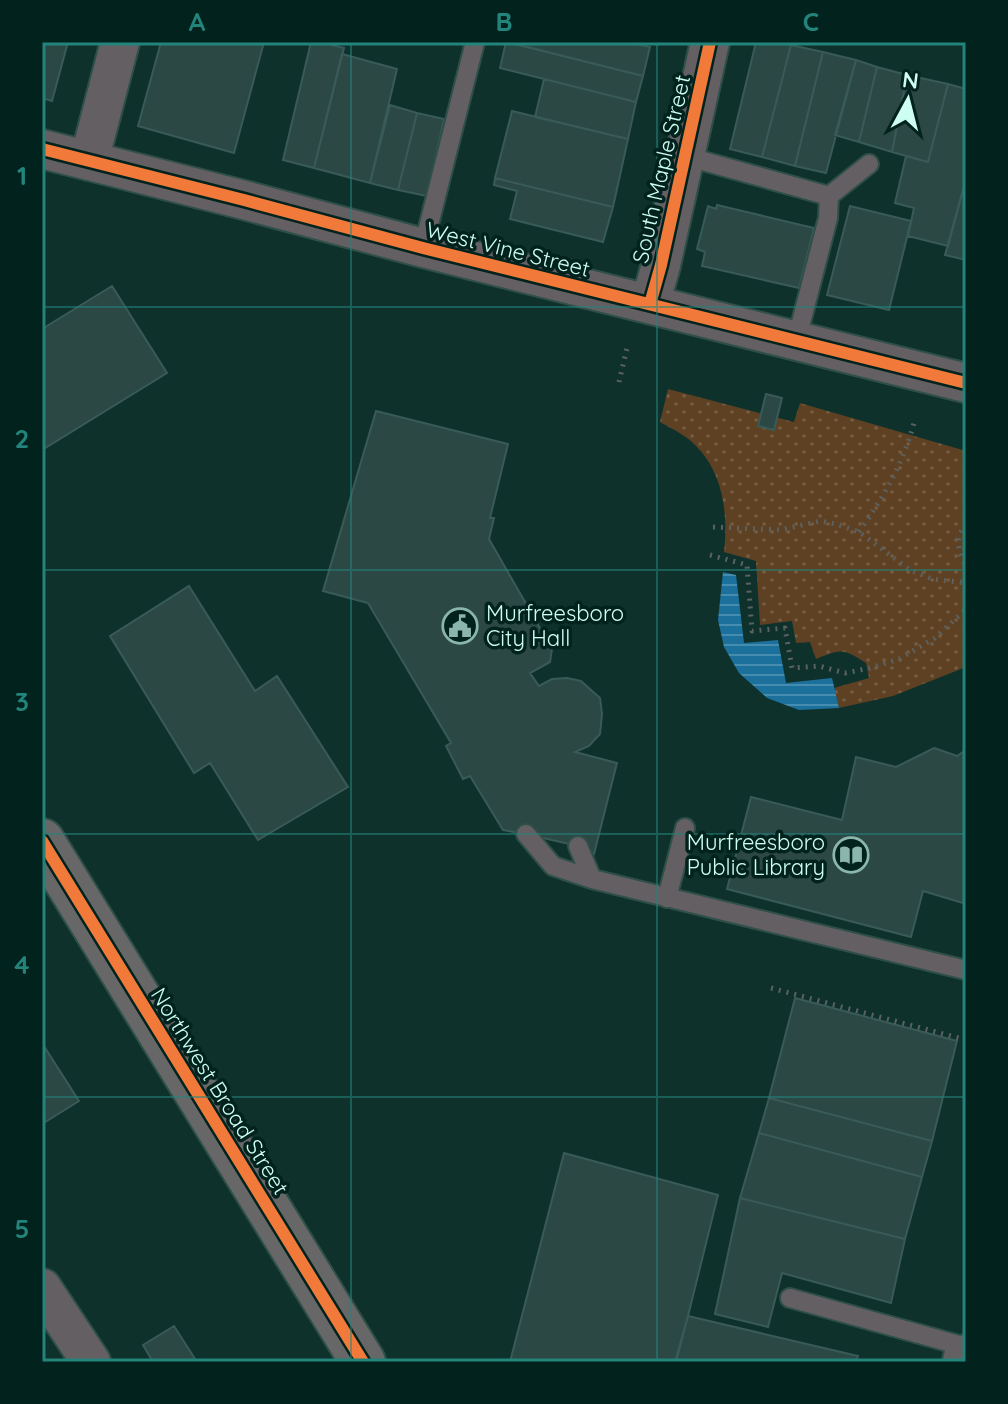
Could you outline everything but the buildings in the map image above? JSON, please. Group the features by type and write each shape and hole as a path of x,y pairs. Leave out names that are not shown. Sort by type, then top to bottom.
{"main road":[{"name":"Northwest Broad Street","path":"42,841 363,1362"}],"street":[{"path":"89,161 120,42"},
{"name":"South Maple Street","path":"650,304 710,42"},
{"name":"West Vine Street","path":"42,149 423,248 966,383"},
{"path":"42,1288 91,1362"}],"lane":[{"path":"423,248 475,42"},
{"path":"685,156 829,196"},
{"path":"796,342 828,218 829,196 869,164"},
{"path":"667,898 685,828"},
{"path":"526,834 553,866 592,879 966,970"},
{"path":"578,846 592,879"},
{"path":"790,1298 966,1347"}],"path":[{"path":"619,382 627,348"},
{"path":"859,532 898,470 914,423"},
{"path":"713,527 780,530 820,521 836,524 859,532 910,570 932,579 966,583"},
{"path":"966,524 958,548 966,565"},
{"path":"710,555 747,565 752,631 785,628 792,668 819,666 845,673 899,659 935,638 966,609"},
{"path":"771,988 966,1040"}],"shaded area":[{"path":"668,389 794,422 800,403 966,451 966,667 893,696 839,708 834,688 869,678 866,663 842,652 816,659 810,642 796,643 792,621 760,625 756,561 724,552 724,510 713,469 692,442 660,422"}],"water":[{"path":"723,572 736,575 744,643 778,640 786,683 832,678 839,708 799,710 767,698 739,673 724,647 718,620"}],"cycle path":[{"path":"650,304 710,42"},
{"path":"42,149 423,248 966,383"},
{"path":"42,841 363,1362"}],"place":[{"name":"Murfreesboro City Hall","path":"460,626"},
{"name":"Murfreesboro Public Library","path":"851,855"}]}
